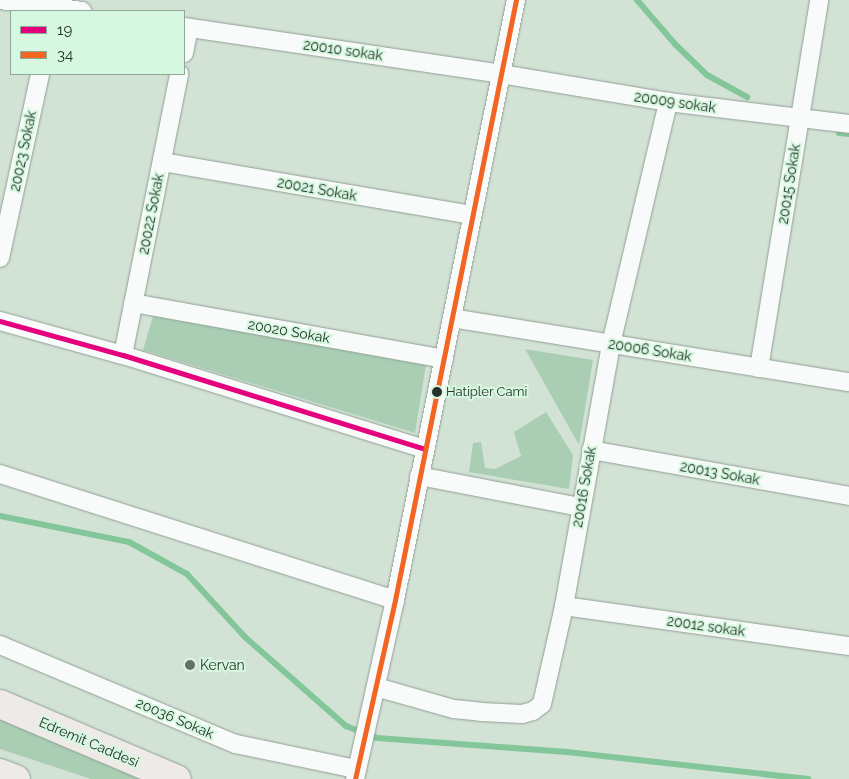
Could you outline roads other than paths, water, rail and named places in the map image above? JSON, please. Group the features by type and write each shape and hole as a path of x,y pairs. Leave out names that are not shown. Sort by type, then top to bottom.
{"highway":[{"name":"Edremit Caddesi","path":"0,704 177,779"},
{"path":"0,773 16,779"}],"street":[{"path":"0,0 76,10"},
{"path":"356,769 395,600 516,0"},
{"name":"20015 Sokak","path":"760,368 819,0"},
{"path":"185,40 186,27"},
{"name":"20010 sokak","path":"186,27 501,74"},
{"name":"20009 sokak","path":"501,74 668,102 849,124"},
{"name":"20023 Sokak","path":"0,258 6,202 40,75"},
{"name":"20022 Sokak","path":"123,355 180,75"},
{"name":"20016 Sokak","path":"376,687 454,709 508,714 533,711 542,704 564,606 580,507 611,344 668,102"},
{"name":"20021 Sokak","path":"162,162 473,215"},
{"name":"20020 Sokak","path":"133,303 444,359"},
{"name":"20006 Sokak","path":"452,318 849,382"},
{"path":"0,321 123,355 425,450"},
{"name":"20013 Sokak","path":"591,450 849,496"},
{"path":"0,474 395,600"},
{"path":"419,476 580,507"},
{"name":"20012 sokak","path":"564,606 849,646"},
{"name":"20036 Sokak","path":"0,645 236,744 356,769"}],"waterway":[{"path":"637,0 675,44 707,75 747,97"},
{"path":"839,133 849,134"},
{"path":"0,516 129,542 187,574 245,637 346,726 377,738 567,752 808,779"}],"place":[{"name":"Hatipler Cami","path":"437,392"},
{"name":"Kervan","path":"190,665"}]}
